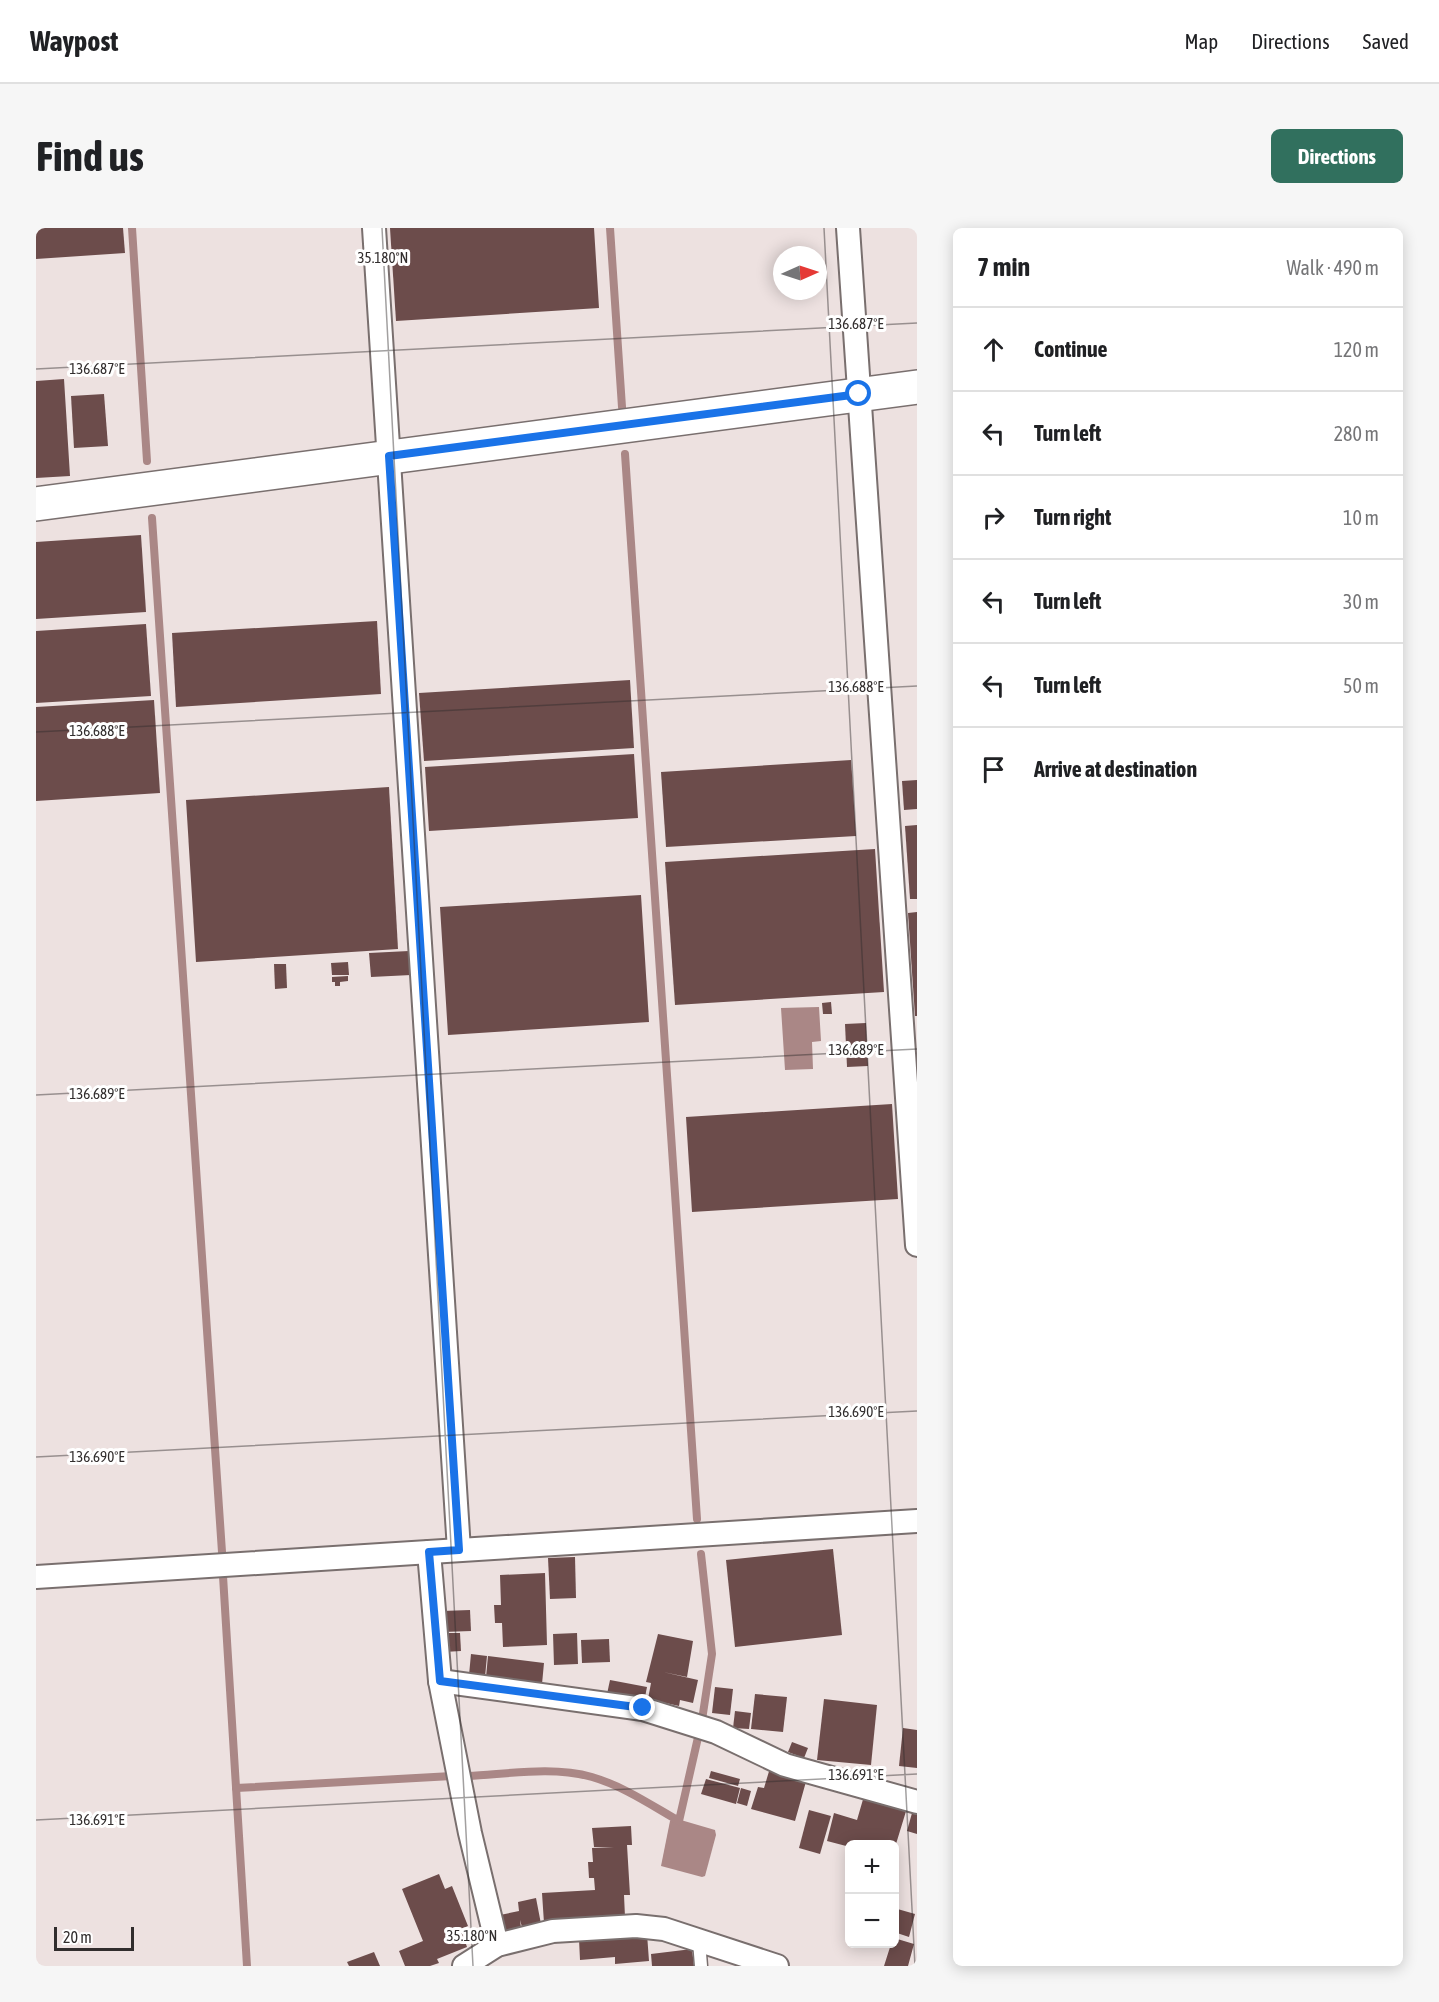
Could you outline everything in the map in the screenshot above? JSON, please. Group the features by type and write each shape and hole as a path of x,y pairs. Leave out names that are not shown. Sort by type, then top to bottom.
{"street":[{"path":"374,228 459,1550"},
{"path":"848,228 917,1245"},
{"path":"36,504 917,387"},
{"path":"36,1577 917,1521"},
{"path":"429,1552 440,1681 470,1833 497,1945"},
{"path":"440,1681 643,1708 716,1732 785,1765 917,1802"},
{"path":"471,1964 497,1945 553,1931 636,1926 663,1929 777,1966"}],"lane":[{"path":"699,1941 701,1966"}],"shaded area":[{"path":"819,1007 821,1041 812,1042 813,1069 785,1070 781,1008"},
{"path":"674,1818 715,1830 716,1835 705,1876 661,1866 670,1821"}],"building":[{"path":"36,228 123,228 125,253 36,259"},
{"path":"390,228 594,228 599,308 396,321"},
{"path":"64,379 70,476 36,478 36,381"},
{"path":"104,394 108,446 74,448 71,396"},
{"path":"141,535 146,612 36,619 36,542"},
{"path":"377,621 381,694 176,707 172,633"},
{"path":"146,624 151,696 36,703 36,631"},
{"path":"630,680 634,748 424,761 419,693"},
{"path":"154,700 160,793 36,801 36,707"},
{"path":"634,754 638,818 429,831 425,767"},
{"path":"851,760 856,836 666,847 661,772"},
{"path":"917,780 917,809 904,810 902,781"},
{"path":"389,787 398,949 196,962 186,800"},
{"path":"917,825 917,899 910,899 905,826"},
{"path":"875,849 884,992 675,1005 665,862"},
{"path":"641,895 649,1022 448,1035 440,907"},
{"path":"917,912 917,1016 915,1016 908,913"},
{"path":"409,951 411,975 371,977 369,953"},
{"path":"348,962 349,975 332,975 331,963"},
{"path":"274,964 286,964 287,988 275,989"},
{"path":"348,976 348,981 340,982 340,986 335,986 335,982 332,982 332,977"},
{"path":"831,1002 832,1014 823,1014 822,1003"},
{"path":"866,1023 868,1066 847,1067 845,1024"},
{"path":"892,1104 898,1199 692,1212 686,1117"},
{"path":"833,1549 842,1635 735,1647 726,1560"},
{"path":"575,1557 576,1598 550,1599 548,1558"},
{"path":"545,1573 547,1645 503,1647 502,1623 495,1623 494,1605 501,1605 500,1575"},
{"path":"470,1610 471,1631 443,1632 442,1611"},
{"path":"443,1633 460,1633 461,1651 444,1652"},
{"path":"577,1633 578,1664 554,1665 553,1634"},
{"path":"658,1634 693,1641 687,1677 663,1672 698,1680 693,1703 680,1700 679,1706 648,1699 651,1683 646,1682"},
{"path":"609,1639 610,1662 582,1663 581,1640"},
{"path":"471,1654 487,1656 485,1677 469,1675"},
{"path":"488,1656 544,1663 542,1684 486,1677"},
{"path":"610,1680 647,1687 644,1702 607,1694"},
{"path":"715,1687 733,1689 730,1715 712,1713"},
{"path":"755,1694 787,1697 783,1732 751,1729"},
{"path":"824,1699 877,1705 871,1765 817,1760"},
{"path":"735,1711 751,1713 749,1729 733,1728"},
{"path":"903,1728 917,1730 917,1768 899,1766"},
{"path":"792,1742 808,1748 804,1758 788,1752"},
{"path":"770,1768 807,1778 795,1821 751,1809 758,1787 764,1788"},
{"path":"711,1771 740,1779 738,1786 709,1778"},
{"path":"706,1779 740,1788 736,1804 701,1794"},
{"path":"741,1788 751,1791 747,1806 737,1803"},
{"path":"864,1796 907,1808 897,1840 845,1840 845,1846 827,1841 834,1813 857,1820"},
{"path":"809,1810 831,1816 820,1854 799,1848"},
{"path":"912,1813 917,1814 917,1834 907,1831"},
{"path":"631,1826 632,1845 627,1845 630,1895 624,1895 625,1917 544,1923 542,1893 595,1890 594,1878 589,1878 588,1862 593,1862 592,1848 614,1847 594,1847 592,1828"},
{"path":"439,1874 445,1889 452,1886 468,1926 461,1929 467,1947 437,1959 439,1963 430,1966 405,1966 399,1951 423,1941 402,1889"},
{"path":"536,1898 541,1924 522,1927 520,1920 521,1928 503,1931 500,1915 519,1911 518,1902"},
{"path":"899,1909 915,1914 909,1937 899,1934"},
{"path":"647,1934 649,1961 615,1964 615,1957 580,1960 579,1939"},
{"path":"899,1940 914,1944 908,1966 884,1966 890,1948 899,1948"},
{"path":"692,1949 694,1966 652,1966 651,1954"},
{"path":"374,1952 380,1966 349,1966 347,1962"}],"waterway":[{"path":"132,228 147,461"},
{"path":"610,228 622,407"},
{"path":"625,454 697,1519"},
{"path":"152,518 222,1552"},
{"path":"701,1554 712,1654 702,1720"},
{"path":"223,1576 247,1966"},
{"path":"468,1776 546,1771 592,1777 637,1796 679,1821 699,1733"},
{"path":"236,1788 452,1776"}],"route":[{"path":"643,1708 440,1681 429,1552 459,1550 389,456 859,394"}]}
